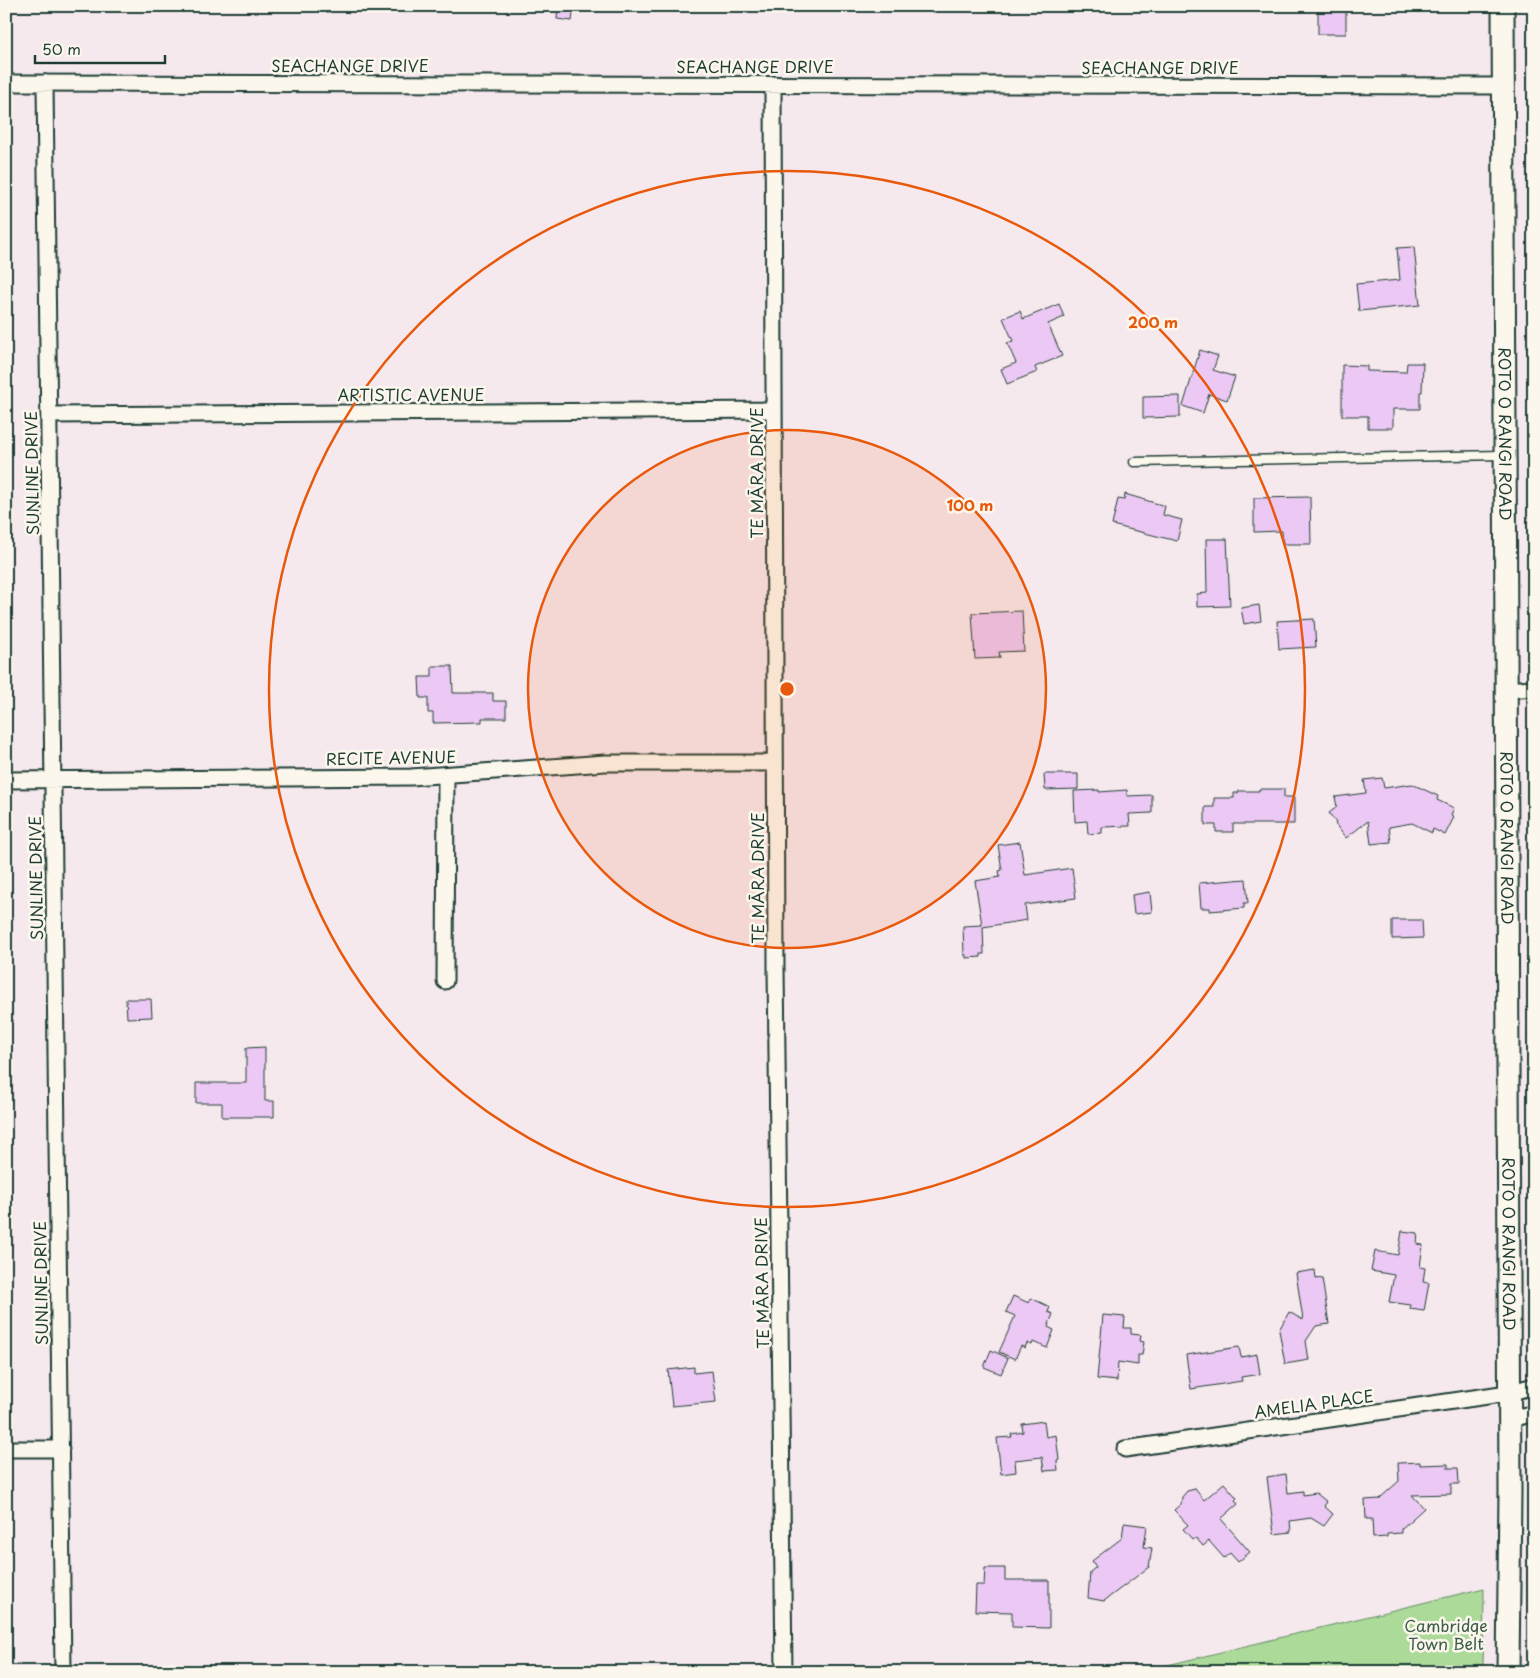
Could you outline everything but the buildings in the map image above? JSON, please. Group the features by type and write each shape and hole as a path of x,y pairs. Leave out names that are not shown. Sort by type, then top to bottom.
{"street":[{"name":"ROTO O RANGI ROAD","path":"1503,6 1508,1420 1510,1501 1508,1672"},
{"name":"SEACHANGE DRIVE","path":"6,83 1503,86"},
{"name":"SUNLINE DRIVE","path":"45,83 63,1672"},
{"name":"TE MĀRA DRIVE","path":"773,84 776,967 784,1672"},
{"name":"ARTISTIC AVENUE","path":"49,415 774,410"},
{"path":"1506,690 1534,688"},
{"name":"RECITE AVENUE","path":"6,780 446,776 568,764 776,763"},
{"path":"445,981 446,776"},
{"name":"AMELIA PLACE","path":"1125,1449 1508,1393 1534,1386"},
{"path":"1508,1420 1534,1413"},
{"path":"6,1449 61,1449"}],"lane":[{"path":"1134,462 1506,455"}],"green space":[{"name":"Cambridge Town Belt","path":"1484,1588 1483,1672 1139,1672"}]}
